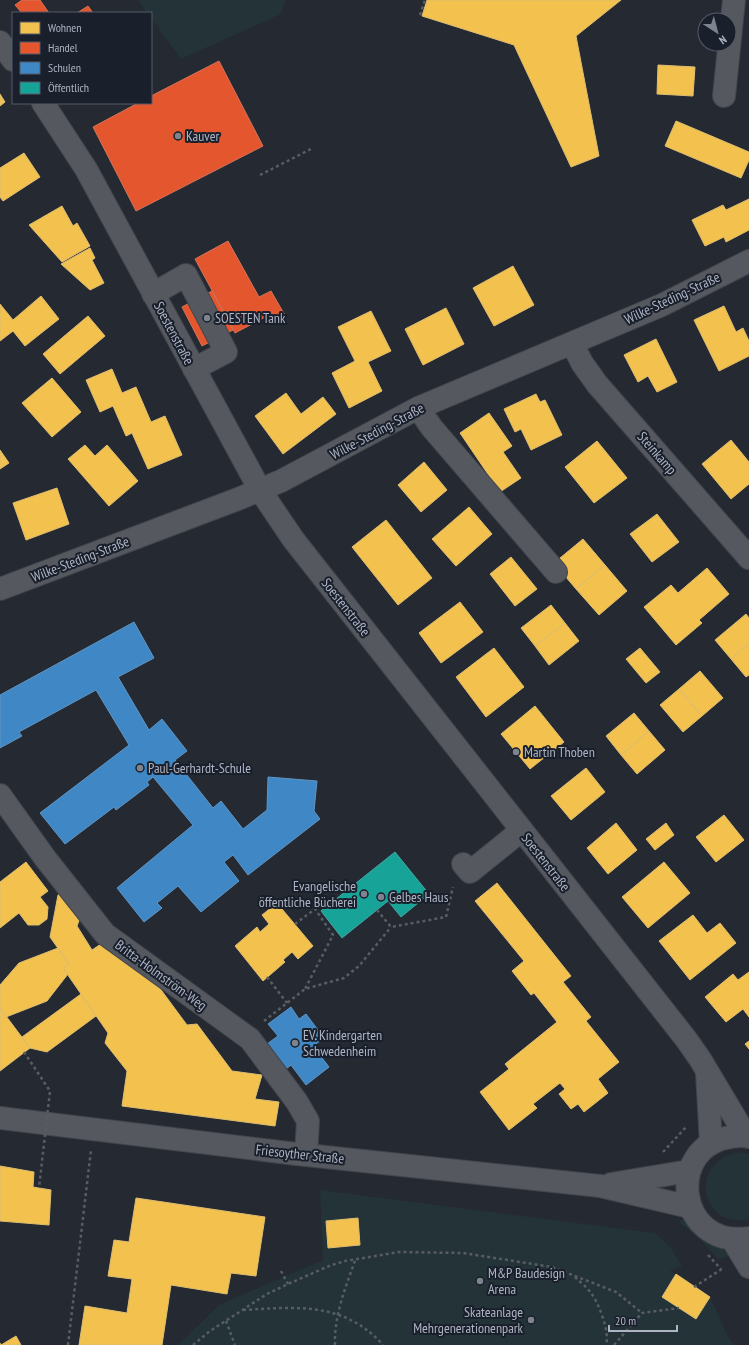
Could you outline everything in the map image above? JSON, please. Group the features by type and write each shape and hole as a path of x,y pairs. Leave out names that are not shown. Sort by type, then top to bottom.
{"street":[{"path":"724,96 734,0"},
{"path":"0,42 12,59"},
{"name":"Soestenstraße","path":"45,104 86,169 260,490 293,539 700,1059 747,1136"},
{"name":"Wilke-Steding-Straße","path":"0,589 260,490 308,467 418,408 662,305 749,261"},
{"path":"153,294 186,276 226,352 194,369"},
{"name":"Steinkamp","path":"572,343 582,363 597,384 749,558"},
{"path":"418,408 432,428 556,572"},
{"name":"Britta-Holmström-Weg","path":"0,795 45,858 105,934 250,1039 297,1102 308,1121 306,1155"},
{"path":"467,868 522,830"},
{"name":"Soestenstraße","path":"707,1072 711,1144"},
{"name":"Friesoyther Straße","path":"0,1118 306,1155 600,1186 690,1207"},
{"path":"747,1136 724,1138 711,1144 694,1161 689,1171 687,1182 690,1207 702,1224 716,1234 741,1238 749,1267"},
{"name":"Friesoyther Straße","path":"600,1186 689,1171"}],"path":[{"path":"420,15 425,0"},
{"path":"260,175 314,148"},
{"path":"250,1039 265,1019 305,989 344,978 359,966 391,927 446,918 454,886 467,868"},
{"path":"295,924 315,909 333,936 305,989"},
{"path":"377,910 391,927"},
{"path":"267,977 287,1003"},
{"path":"24,1052 50,1091 38,1188"},
{"path":"68,1345 93,1130"},
{"path":"194,1344 267,1294 288,1284 329,1266 356,1258 399,1252 463,1253 552,1267 616,1292 642,1313"},
{"path":"335,1345 334,1331 338,1314 356,1258"},
{"path":"694,1287 721,1269"},
{"path":"281,1271 288,1284"},
{"path":"574,1275 592,1294 604,1322 608,1340 606,1345"},
{"path":"242,1310 286,1307 318,1308 338,1314 374,1334 383,1345"},
{"path":"614,1345 642,1313 679,1308"},
{"path":"226,1321 235,1345"}],"shaded area":[{"path":"138,0 286,0 281,14 181,59 152,19 152,12 146,12"},
{"path":"738,1152 749,1154 749,1219 733,1220 720,1215 711,1206 706,1194 706,1182 711,1170 721,1159"},
{"name":"M&P Baudesign Arena","path":"320,1190 655,1233 671,1248 682,1266 670,1271 710,1297 728,1337 734,1345 178,1345 219,1305 323,1260"},
{"path":"684,1218 722,1247 729,1256 718,1259 701,1240 679,1222"}],"building: Wohnen":[{"path":"427,0 621,0 576,36 599,156 571,167 514,45 422,16"},
{"path":"658,65 695,67 693,96 657,94"},
{"path":"0,94 5,102 0,106"},
{"path":"676,121 749,152 749,160 741,178 665,146"},
{"path":"24,153 40,177 3,201 0,197 0,168"},
{"path":"749,199 749,230 726,242 724,237 705,246 692,220 723,205 726,210"},
{"path":"62,206 73,226 77,223 90,246 62,262 29,225"},
{"path":"90,248 95,258 92,260 104,283 90,290 61,264"},
{"path":"513,266 534,305 494,326 473,288"},
{"path":"41,296 59,319 25,346 13,331 0,341 0,304 13,320"},
{"path":"724,306 736,332 743,328 749,341 749,356 719,371 694,320"},
{"path":"446,308 464,344 423,365 405,329"},
{"path":"371,311 391,351 368,362 382,391 349,408 332,373 355,361 338,327"},
{"path":"88,316 105,336 60,374 43,354"},
{"path":"656,339 677,382 657,392 648,376 638,382 624,355"},
{"path":"112,369 122,393 136,387 151,422 165,416 182,455 148,469 132,433 126,436 113,406 100,412 86,380"},
{"path":"52,378 81,412 52,437 22,403"},
{"path":"286,393 301,414 323,397 336,414 283,454 255,416"},
{"path":"536,394 540,402 545,400 562,435 531,450 521,429 515,432 504,409"},
{"path":"489,413 512,446 503,452 521,478 500,492 460,433"},
{"path":"731,440 749,462 749,484 731,499 702,464"},
{"path":"597,441 627,478 594,503 565,467"},
{"path":"85,445 95,456 107,445 138,481 109,506 68,459"},
{"path":"0,450 9,463 0,469"},
{"path":"424,462 447,490 421,512 398,485"},
{"path":"57,488 69,524 26,540 13,503"},
{"path":"469,507 492,534 456,566 432,539"},
{"path":"657,514 679,542 652,562 630,534"},
{"path":"386,520 432,578 398,605 352,547"},
{"path":"583,539 605,565 576,589 554,563"},
{"path":"511,557 537,589 515,606 490,574"},
{"path":"605,565 627,591 599,615 576,589"},
{"path":"707,568 729,594 699,620 702,623 676,645 644,607 671,585 678,593"},
{"path":"460,602 483,632 441,663 419,633"},
{"path":"551,605 565,623 535,646 521,628"},
{"path":"746,614 749,618 749,643 731,659 715,640"},
{"path":"565,623 579,641 549,665 535,646"},
{"path":"749,643 749,675 746,677 731,659"},
{"path":"494,648 524,687 486,717 456,677"},
{"path":"640,648 660,672 646,683 626,659"},
{"path":"700,671 723,698 702,716 679,689"},
{"path":"679,689 702,716 683,732 660,705"},
{"path":"535,706 564,742 530,769 501,734"},
{"path":"634,713 649,731 621,755 606,736"},
{"path":"649,731 665,750 637,774 621,755"},
{"path":"586,768 605,792 571,820 551,796"},
{"path":"724,815 744,840 716,862 696,837"},
{"path":"616,823 637,850 608,874 587,848"},
{"path":"666,823 674,835 655,850 646,839"},
{"path":"26,862 48,891 40,897 48,907 47,919 39,925 28,925 19,913 0,928 0,882"},
{"path":"664,862 690,893 648,928 622,897"},
{"path":"497,883 571,976 563,982 591,1017 586,1021 619,1062 598,1079 608,1093 584,1112 578,1104 571,1109 559,1094 565,1089 560,1083 533,1104 537,1108 509,1130 480,1092 509,1069 505,1064 557,1022 534,993 531,995 512,971 524,961 475,901"},
{"path":"66,890 82,913 77,926 92,950 104,942 156,983 187,1025 197,1024 232,1071 262,1075 255,1099 279,1102 275,1126 122,1106 127,1071 105,1043 108,1033 63,968 69,964 50,937 58,895"},
{"path":"277,903 313,946 298,959 292,952 283,960 285,962 263,981 235,946 257,927 260,932 269,924 262,915"},
{"path":"693,915 707,933 720,923 736,943 690,980 659,941"},
{"path":"58,948 69,964 63,968 68,974 47,1001 6,1017 0,1008 0,985 19,963"},
{"path":"749,972 749,1017 743,1009 726,1022 705,997 733,974 738,980"},
{"path":"81,994 96,1016 47,1052 30,1048 22,1037"},
{"path":"0,1008 30,1048 0,1071"},
{"path":"749,1041 749,1049 745,1044"},
{"path":"0,1166 34,1172 33,1187 51,1190 49,1225 0,1221"},
{"path":"136,1198 265,1217 256,1276 231,1273 227,1294 171,1285 162,1345 79,1345 85,1306 127,1313 132,1279 108,1276 114,1240 129,1242"},
{"path":"358,1218 360,1245 328,1248 326,1221"},
{"path":"676,1274 710,1297 696,1319 662,1297"},
{"path":"16,1336 21,1345 1,1345"}],"building: Handel":[{"path":"22,0 40,0 48,12 21,12 15,5"},
{"path":"88,6 92,12 79,12"},
{"name":"Kauver","path":"219,61 263,146 136,211 93,127 136,104 152,104 152,95"},
{"path":"228,241 259,297 271,291 286,317 278,322 273,313 235,333 195,259"},
{"name":"SOESTEN Tank","path":"212,291 233,330 202,346 182,307"}],"building: Schulen":[{"name":"Paul-Gerhardt-Schule","path":"134,622 154,658 118,677 149,730 162,719 187,751 175,760 213,808 221,801 243,829 267,810 268,777 317,781 314,811 320,819 248,875 233,855 224,862 239,881 201,912 178,886 157,903 162,908 144,922 117,888 193,825 153,777 147,782 149,785 116,810 114,807 65,844 40,813 129,745 96,690 19,732 22,736 0,748 0,695"},
{"path":"291,1007 299,1019 306,1014 324,1038 313,1046 329,1067 306,1085 291,1065 286,1069 267,1044 278,1036 268,1024"}],"building: Öffentlich":[{"name":"Gelbes Haus","path":"395,852 429,894 401,917 388,901 342,938 321,911"}],"place":[{"name":"Kauver","path":"178,136"},
{"name":"SOESTEN Tank","path":"207,318"},
{"name":"Martin Thoben","path":"516,752"},
{"name":"Paul-Gerhardt-Schule","path":"140,768"},
{"name":"Evangelische öffentliche Bücherei","path":"364,894"},
{"name":"Gelbes Haus","path":"381,897"},
{"name":"EV. Kindergarten Schwedenheim","path":"295,1043"},
{"name":"M&P Baudesign Arena","path":"480,1281"},
{"name":"Skateanlage Mehrgenerationenpark","path":"531,1320"}]}
